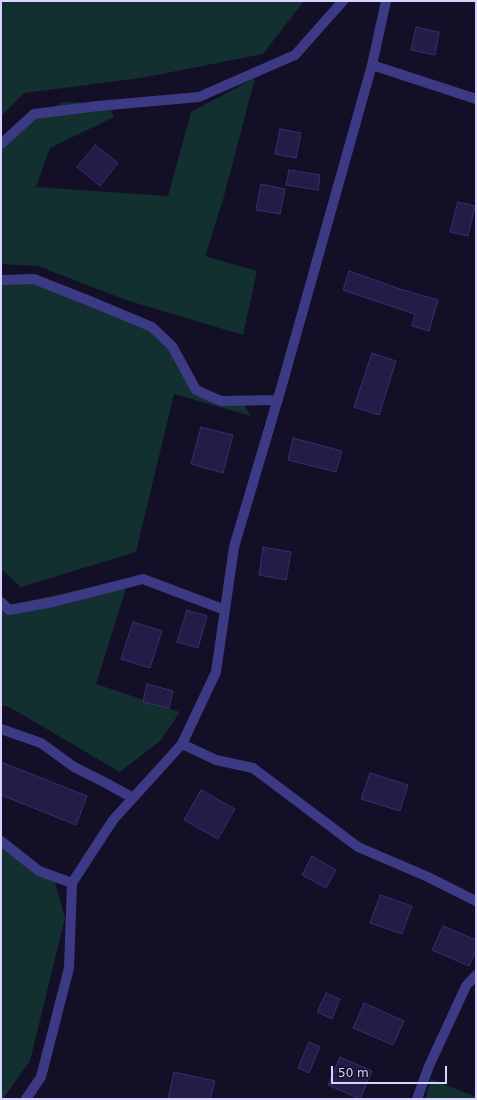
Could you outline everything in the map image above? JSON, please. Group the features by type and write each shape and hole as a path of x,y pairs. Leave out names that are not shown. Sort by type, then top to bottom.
{"street":[{"path":"26,1099 41,1077 69,968 72,883 113,820 182,744 216,672 234,547 278,400 372,65 386,1"},
{"path":"1,144 34,114 98,106 199,97 295,55 341,2"},
{"path":"372,65 476,99"},
{"path":"1,280 34,279 152,327 172,346 196,390 221,401 278,400"},
{"path":"1,602 9,610 53,602 143,578 225,610"},
{"path":"1,728 41,743 74,767 133,798"},
{"path":"182,744 216,760 253,768 358,847 428,877 476,901"},
{"path":"1,841 39,871 72,883"},
{"path":"417,1099 429,1066 466,986 476,976"}],"green space":[{"path":"1,1 304,1 263,54 141,78 24,93 1,116"},
{"path":"255,78 223,200 205,256 257,271 243,335 126,300 38,266 1,264 1,150 18,124 64,102 109,104 114,117 50,148 36,187 168,196 191,112"},
{"path":"37,280 152,322 201,391 241,400 251,416 174,394 136,552 21,587 1,569 1,281"},
{"path":"129,579 96,684 180,712 160,741 120,772 9,707 1,705 1,607"},
{"path":"1,843 53,875 65,918 30,1061 3,1099 1,1099"},
{"path":"431,1079 476,1097 476,1099 425,1099"}],"building":[{"path":"416,27 439,32 435,55 411,50"},
{"path":"280,129 301,133 296,158 275,154"},
{"path":"95,145 118,163 100,186 77,167"},
{"path":"289,170 320,175 318,190 286,185"},
{"path":"261,184 285,189 280,214 256,210"},
{"path":"458,202 475,206 468,236 450,232"},
{"path":"349,271 400,289 438,300 429,331 412,326 415,314 343,290"},
{"path":"372,353 396,361 379,415 354,407"},
{"path":"201,427 233,435 223,473 191,464"},
{"path":"293,438 342,451 336,472 288,460"},
{"path":"263,547 291,552 286,580 259,575"},
{"path":"187,610 207,616 198,648 177,642"},
{"path":"133,622 162,631 150,668 121,659"},
{"path":"147,684 173,691 169,708 143,702"},
{"path":"1,762 87,796 76,825 1,795"},
{"path":"370,773 408,785 400,811 361,799"},
{"path":"201,790 235,809 218,839 184,820"},
{"path":"312,856 336,870 326,888 302,875"},
{"path":"380,895 412,906 402,934 370,923"},
{"path":"443,926 476,940 476,950 469,966 432,950"},
{"path":"326,993 340,999 332,1019 317,1012"},
{"path":"364,1003 404,1021 393,1045 353,1028"},
{"path":"309,1042 320,1047 309,1073 298,1068"},
{"path":"340,1057 372,1071 360,1099 328,1085"},
{"path":"174,1072 215,1081 210,1099 168,1099"}]}
